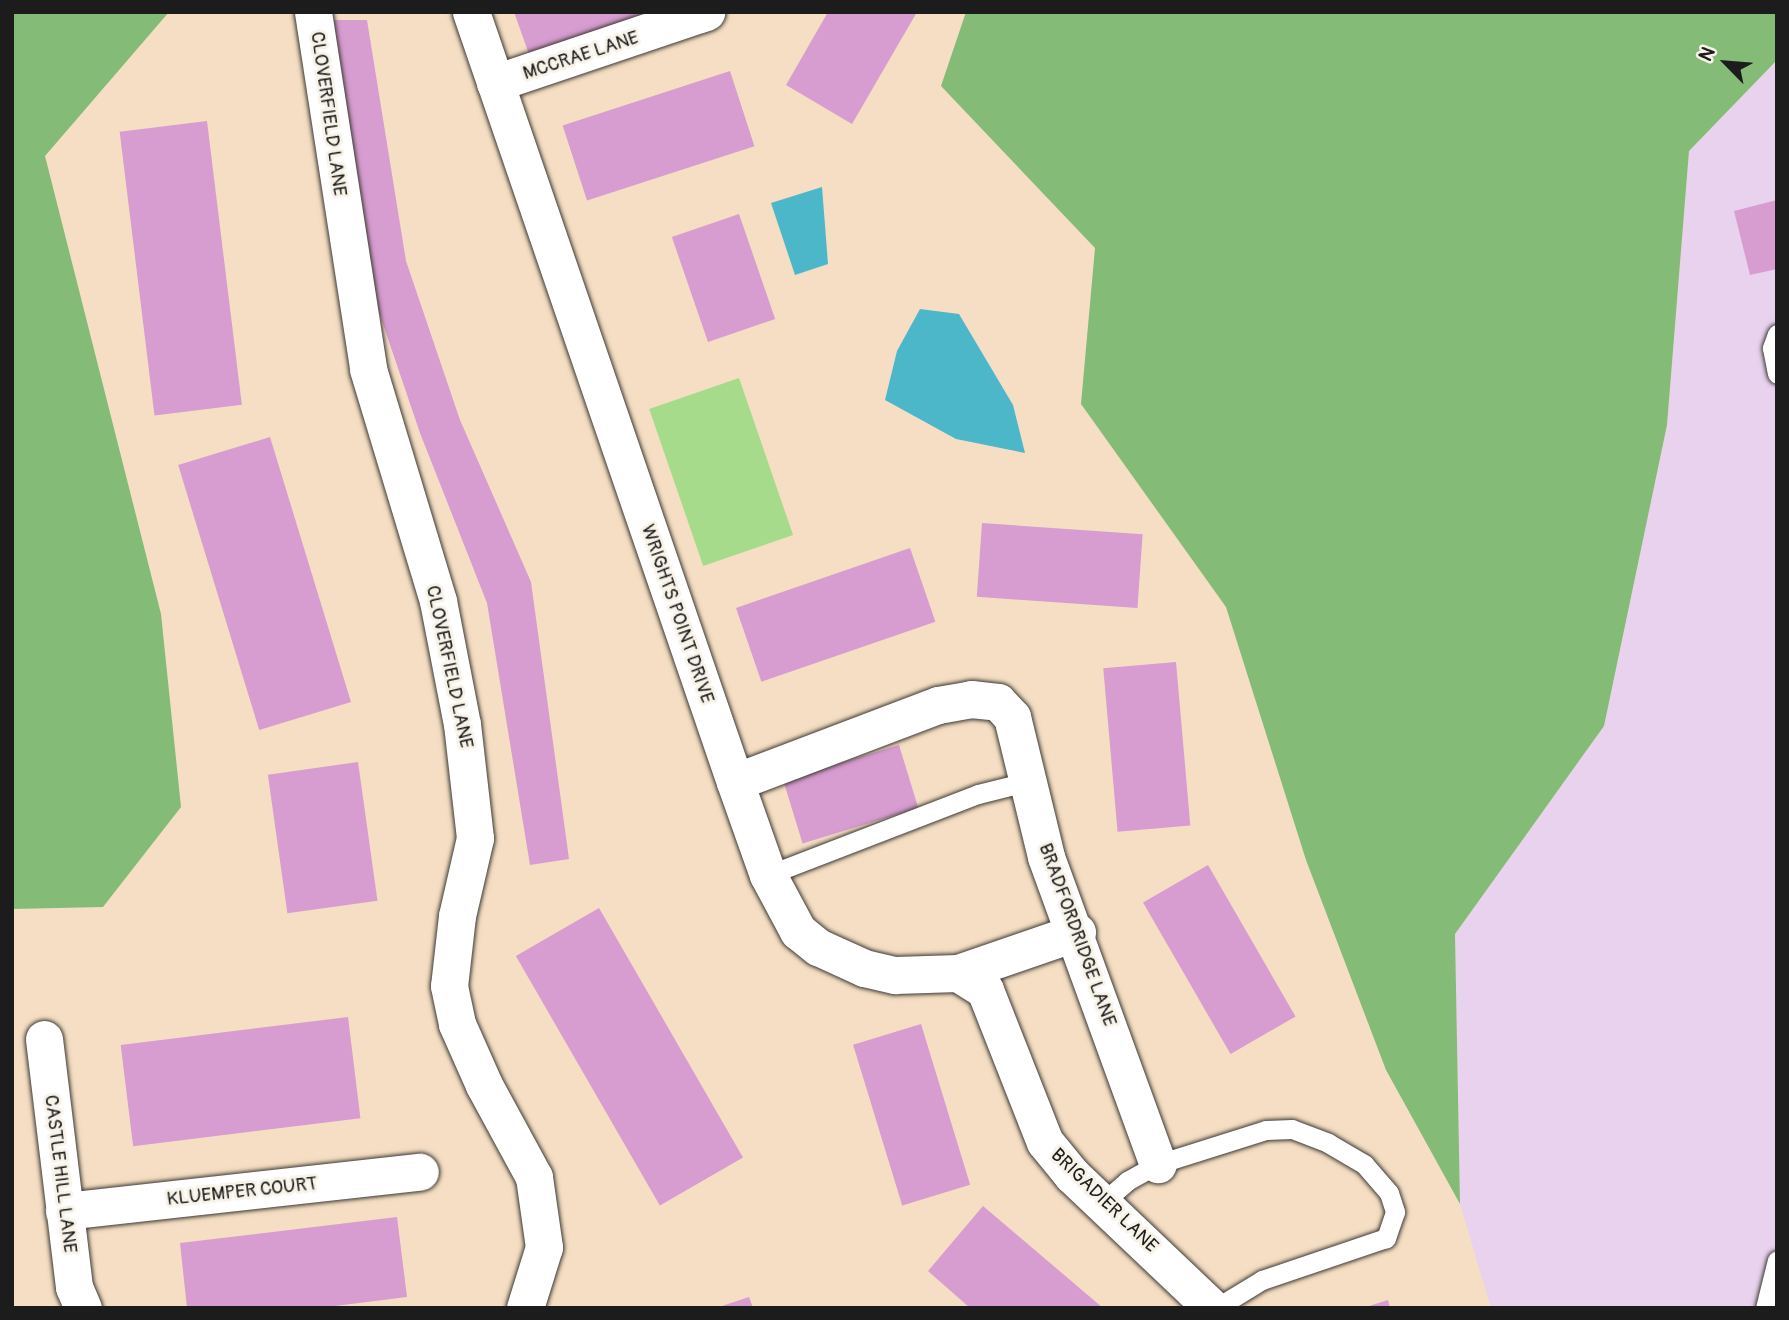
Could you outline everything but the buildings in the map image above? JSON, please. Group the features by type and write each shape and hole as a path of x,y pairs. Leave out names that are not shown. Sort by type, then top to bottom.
{"street":[{"name":"CLOVERFIELD LANE","path":"313,12 368,369 438,601 464,736 475,838 457,916 449,986 457,1024 484,1085 534,1177 544,1247 525,1308"},
{"name":"WRIGHTS POINT DRIVE","path":"471,12 768,875 798,931 818,947 864,968 895,975 958,973 1077,932"},
{"name":"MCCRAE LANE","path":"495,83 706,12"},
{"name":"BRADFORDRIDGE LANE","path":"735,782 938,705 971,699 1002,706 1012,717 1046,858 1077,932 1158,1164"},
{"name":"BRIGADIER LANE","path":"958,973 985,990 1045,1142 1102,1203 1214,1308"},
{"name":"CASTLE HILL LANE","path":"44,1039 74,1287 83,1308"},
{"name":"KLUEMPER COURT","path":"64,1211 420,1172"}],"lane":[{"path":"1777,334 1772,348 1777,374"},
{"path":"768,875 978,794 1026,782"},
{"path":"1102,1203 1127,1181 1158,1164 1266,1130 1293,1129 1364,1164 1390,1193 1395,1212 1386,1238 1262,1280 1214,1308"},
{"path":"1765,1308 1773,1286 1777,1260"}],"shaded area":[{"path":"1777,60 1777,1308 1491,1308 1460,1204 1455,934 1604,726 1667,425 1689,151"}],"green space":[{"path":"12,12 169,12 45,156 161,614 181,807 103,907 12,909"},
{"path":"966,12 1777,12 1777,60 1689,151 1667,425 1604,726 1455,934 1460,1204 1386,1070 1306,860 1226,607 1081,404 1095,248 941,86"},
{"path":"739,378 793,535 703,566 649,409"}],"water":[{"path":"822,187 828,264 795,275 771,203"},
{"path":"920,309 959,314 1013,405 1025,453 956,439 885,400 897,351"}]}
